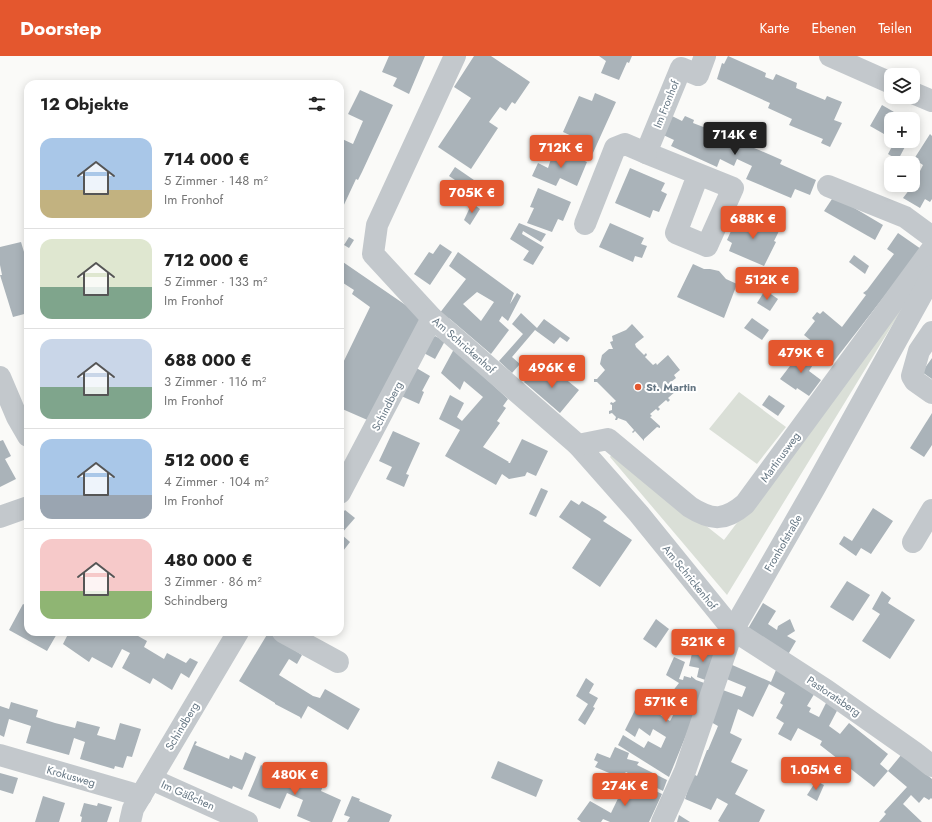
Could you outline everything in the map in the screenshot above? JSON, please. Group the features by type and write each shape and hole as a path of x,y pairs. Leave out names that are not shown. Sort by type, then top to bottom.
{"street":[{"name":"Am Schrickenhof","path":"455,56 377,225 373,254 432,318 578,445 639,514 733,630"},
{"name":"Im Fronhof","path":"646,154 681,68 698,75 705,56"},
{"path":"830,56 884,80"},
{"path":"920,96 932,101"},
{"path":"585,224 615,148 624,144 698,174"},
{"path":"828,186 905,216 932,237"},
{"name":"Martinusweg","path":"578,445 608,439 690,507 702,515 716,518 734,514 745,504 932,249"},
{"name":"Fronhofstraße","path":"662,822 685,771 733,630 931,280"},
{"name":"Schindberg","path":"344,485 432,318"},
{"path":"932,332 919,352 912,376 915,381 932,393"},
{"path":"0,377 22,415"},
{"path":"0,517 24,508"},
{"path":"913,542 932,510"},
{"name":"Pastoratsberg","path":"733,630 826,690 932,766"},
{"name":"Schindberg","path":"130,822 133,809 236,636"},
{"path":"290,636 338,662"},
{"name":"Krokusweg","path":"0,755 146,788"},
{"name":"Im Gäßchen","path":"146,788 247,822"}],"shaded area":[{"path":"921,278 727,595 610,457 613,452 724,540"},
{"path":"739,392 786,427 757,464 709,429"}],"building":[{"path":"389,56 425,56 409,94 393,86 397,78 382,72"},
{"path":"474,56 491,56 530,82 515,104 512,102 506,111 500,107 489,122 498,128 471,169 438,147 471,98 454,87"},
{"path":"599,56 632,56 629,63 627,62 619,80 601,73 606,61"},
{"path":"728,56 766,73 765,77 773,80 776,74 797,83 796,88 825,100 827,96 842,102 834,120 842,123 830,147 821,143 823,139 789,125 792,119 768,108 770,103 717,79 722,63 724,64"},
{"path":"360,90 393,105 362,172 358,180 356,179 344,205 344,140 353,144 363,121 348,114"},
{"path":"595,93 616,102 592,155 572,146 576,138 563,132 579,96 592,101"},
{"path":"882,105 894,112 884,112 884,134 870,126"},
{"path":"668,114 682,121 685,116 694,120 693,123 720,134 721,132 730,135 728,141 742,147 744,144 782,160 780,164 816,180 810,195 795,189 791,198 746,179 752,166 737,159 734,166 720,159 717,167 671,146 674,140 659,133"},
{"path":"930,134 932,136 932,199 930,202 925,199 920,208 903,198 908,192 920,192 920,171 923,165 920,163 920,156 916,156"},
{"path":"554,147 587,162 577,186 560,178 556,186 532,176 538,163 548,168 551,159 549,158"},
{"path":"891,148 904,148 900,156 891,156 888,154"},
{"path":"455,167 487,189 479,201 464,193 467,188 449,176"},
{"path":"630,168 665,183 661,191 667,194 659,212 653,210 650,218 615,203"},
{"path":"538,188 571,202 563,221 558,219 552,232 527,223 534,208 530,207"},
{"path":"834,196 883,225 875,240 824,211"},
{"path":"472,203 480,209 470,225 464,220"},
{"path":"744,216 779,231 774,241 776,242 764,266 729,251 732,243 727,240 735,222 741,224"},
{"path":"519,223 546,234 541,242 523,231 522,234 544,247 533,265 523,260 529,251 510,239"},
{"path":"610,223 644,238 641,244 647,246 642,258 635,256 633,262 599,247"},
{"path":"898,233 921,249 831,365 820,356 824,351 804,335 815,321 812,318 817,312 820,314 823,311 842,327 866,295 863,293 867,290 894,254 887,249"},
{"path":"349,237 354,240 349,248 344,245"},
{"path":"21,242 24,252 24,314 13,317 0,275 2,275 0,265 0,247"},
{"path":"440,244 452,252 430,285 414,274 429,252 433,254"},
{"path":"458,252 514,293 510,304 517,293 521,296 508,321 502,316 499,321 509,330 491,354 450,319 439,314 466,279 449,266","holes":["477,292 494,302 481,321 463,304"]},
{"path":"854,255 869,266 865,274 849,262"},
{"path":"344,263 423,317 372,422 344,410 344,361 370,307 352,294 354,290 344,284"},
{"path":"693,264 704,269 719,271 726,279 737,284 724,318 677,297"},
{"path":"765,290 778,299 770,311 757,303"},
{"path":"521,313 537,328 544,319 570,338 567,342 560,337 554,344 535,330 512,357 520,364 512,373 499,361 523,334 512,324"},
{"path":"752,318 769,330 762,340 744,328"},
{"name":"St. Martin","path":"632,324 644,337 635,344 636,347 644,355 646,353 647,355 645,357 653,365 656,363 657,365 668,355 680,370 674,375 676,378 671,382 678,392 676,391 668,398 670,400 668,402 666,400 658,407 660,409 658,411 656,409 650,414 652,416 650,417 660,426 660,428 657,427 644,439 644,441 635,431 633,433 632,432 634,430 626,421 618,418 615,420 616,417 612,413 609,414 609,411 612,410 612,405 610,404 611,402 613,403 616,401 597,382 594,382 594,379 597,379 605,370 600,364 602,355 609,349 613,349 610,342 613,341 612,336 626,330"},
{"path":"435,336 445,341 435,359 420,351"},
{"path":"794,348 814,363 809,371 821,380 809,396 797,388 796,390 780,379 793,362 787,357"},
{"path":"454,349 508,399 503,406 506,408 497,421 500,423 483,447 509,462 508,463 510,463 522,439 548,451 536,476 527,472 525,476 509,479 502,474 496,485 445,456 460,430 439,419 450,395 464,403 457,417 462,421 483,397 464,381 460,390 441,373"},
{"path":"932,358 932,379 922,372"},
{"path":"413,366 430,376 422,391 424,392 419,404 399,395"},
{"path":"537,369 552,381 558,373 579,390 560,413 524,382 533,370 535,372"},
{"path":"769,395 785,406 778,416 762,405"},
{"path":"932,413 932,445 924,457 910,448"},
{"path":"393,431 420,443 406,474 409,475 404,487 386,479 392,467 379,461"},
{"path":"3,440 11,456 5,459 16,479 0,487 0,441"},
{"path":"541,488 548,491 536,517 529,514"},
{"path":"571,500 579,505 582,501 599,511 607,517 603,521 632,540 600,587 572,568 591,539 559,517"},
{"path":"873,508 893,521 871,554 861,548 856,556 839,544 844,536 852,541"},
{"path":"345,510 355,518 344,531"},
{"path":"344,537 350,542 344,550"},
{"path":"847,581 870,595 853,621 830,607"},
{"path":"882,591 891,598 888,603 915,620 890,659 862,641 880,614 872,609"},
{"path":"763,603 776,611 768,624 777,630 778,626 790,619 795,631 787,636 796,641 786,658 746,632"},
{"path":"23,604 24,636 56,636 47,651 9,630"},
{"path":"656,619 669,629 656,648 643,639"},
{"path":"67,636 138,636 147,641 144,647 164,659 167,653 186,663 190,658 198,662 189,678 181,673 172,690 153,678 150,684 122,668 130,653 122,649 112,668 92,657 89,662 63,644"},
{"path":"266,636 273,636 302,655 297,664 289,659 279,675 313,696 320,698 325,689 360,709 348,730 308,706 301,719 239,681"},
{"path":"693,649 717,653 708,681 697,677 699,668 689,666"},
{"path":"674,657 685,662 679,679 683,680 684,676 691,678 691,676 696,680 707,684 669,777 618,745 623,735 644,748 648,741 661,748 666,737 653,729 650,736 639,728 635,737 625,730 639,702 670,721 682,698 672,692 679,683 666,675"},
{"path":"730,664 771,682 776,670 816,691 807,706 811,708 809,712 819,717 828,699 840,705 829,726 840,734 849,723 888,754 880,764 888,771 874,787 820,745 822,741 798,728 791,741 778,734 784,723 776,718 783,705 780,703 785,693 769,684 753,717 738,709 730,733 742,739 731,762 748,770 735,794 765,810 759,822 720,822 718,821 728,804 717,798 711,810 685,799 693,774 697,776 718,726 709,721 720,689 742,697 746,687 724,678"},
{"path":"586,678 594,684 589,693 598,698 593,707 595,708 585,725 578,720 588,704 576,696"},
{"path":"11,702 38,710 36,717 55,723 75,728 77,721 100,727 97,735 115,740 120,723 141,729 132,757 127,756 123,768 115,766 114,769 80,759 85,742 74,738 69,755 26,743 31,726 9,719 4,737 0,735 0,706 9,709"},
{"path":"195,741 197,742 195,745 229,759 230,755 242,760 245,752 256,757 242,790 233,786 232,789 183,769"},
{"path":"615,747 629,753 627,759 639,762 637,765 667,780 663,791 626,772 621,778 595,767 598,762 594,760 597,753 610,758"},
{"path":"902,754 932,779 932,799 931,798 929,800 924,797 919,803 911,795 903,804 922,822 879,822 886,814 884,812 907,787 888,771"},
{"path":"498,761 543,780 536,797 491,778"},
{"path":"261,765 275,771 273,775 291,783 294,775 323,786 321,791 341,800 332,822 311,822 297,816 303,800 287,793 280,809 248,796"},
{"path":"0,773 18,778 13,794 0,790"},
{"path":"816,781 824,785 817,801 807,795"},
{"path":"625,784 642,792 645,786 662,794 649,822 610,822 603,819 601,822 581,822 577,819 590,801 611,813"},
{"path":"43,796 65,803 59,822 35,822"},
{"path":"352,796 360,799 359,801 392,815 389,822 347,822 350,817 344,815"},
{"path":"84,803 97,806 98,803 112,807 107,822 81,822 82,817 80,816"},
{"path":"679,815 690,822 677,822"}],"place":[{"name":"St. Martin","path":"638,387"}]}
